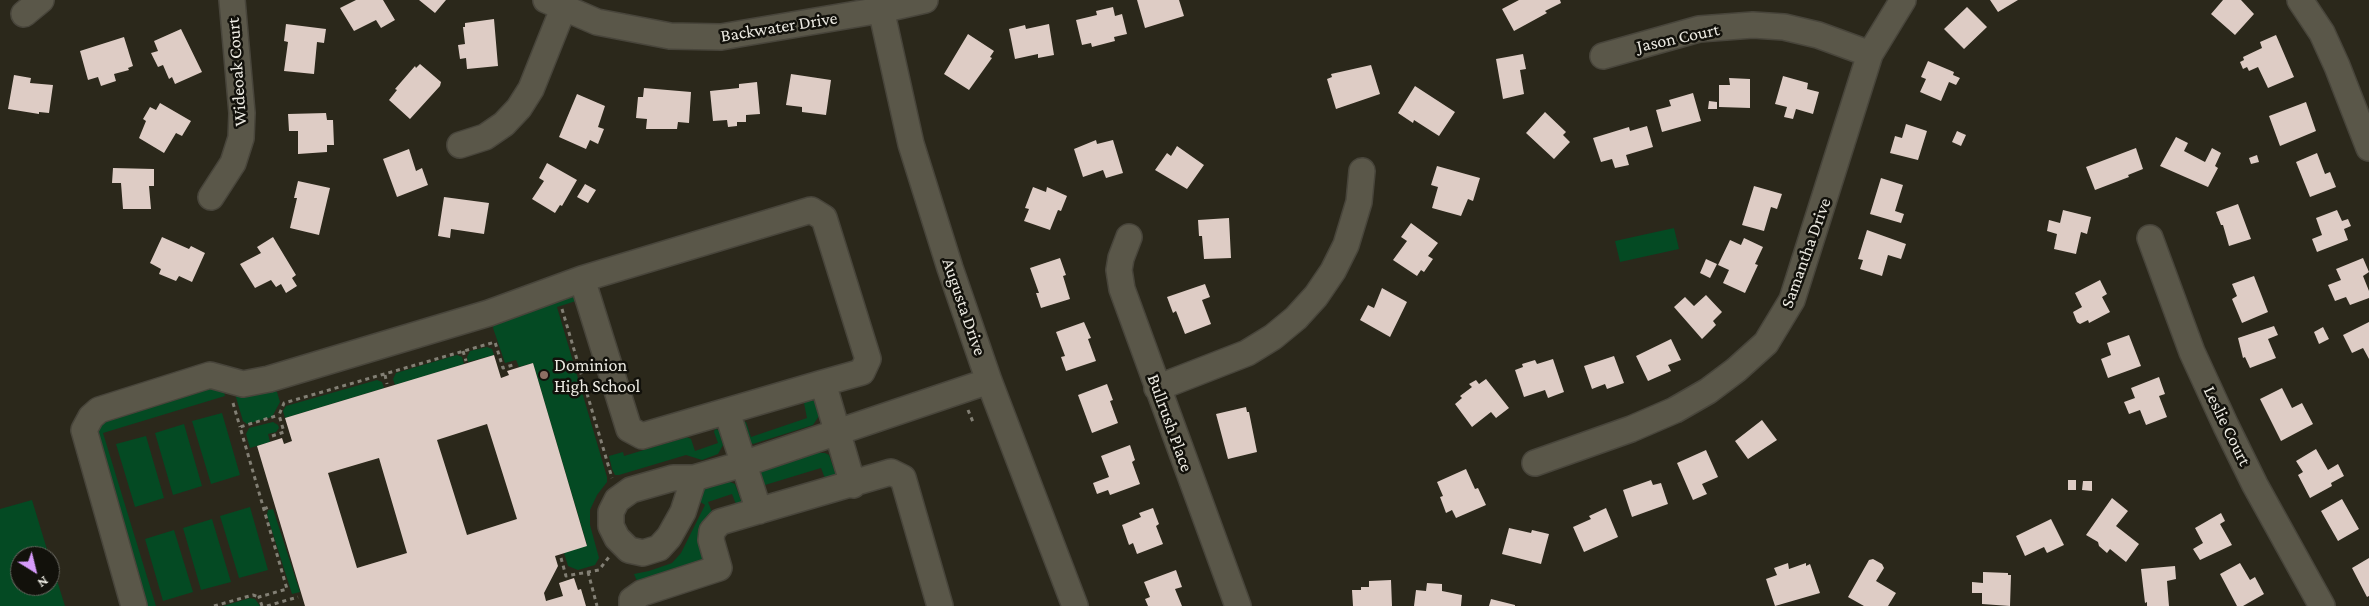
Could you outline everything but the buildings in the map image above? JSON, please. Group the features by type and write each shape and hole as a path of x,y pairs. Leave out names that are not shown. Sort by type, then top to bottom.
{"street":[{"name":"Wideoak Court","path":"211,197 233,163 241,138 242,112 232,0"},
{"name":"Backwater Drive","path":"555,4 597,22 670,36 704,38 741,36 880,5 925,0"},
{"name":"Samantha Drive","path":"1535,463 1631,429 1676,410 1708,391 1736,370 1766,342 1792,300 1870,54 1903,0"},
{"path":"2300,0 2322,33 2369,148"},
{"path":"460,145 485,137 504,124 531,89 555,4"},
{"name":"Augusta Drive","path":"880,5 912,144 950,268 990,381 1075,606"},
{"name":"Jason Court","path":"1603,56 1699,29 1753,25 1784,27 1818,35 1870,54"},
{"path":"1157,388 1247,353 1273,337 1296,318 1329,278 1346,245 1359,202 1362,171"},
{"path":"134,606 84,430 91,417 99,410 210,375 243,384 268,379 489,313 582,279 811,210 824,218 868,358 862,372 642,436 629,429 582,279"},
{"name":"Bullrush Place","path":"1129,238 1121,258 1119,270 1122,290 1238,606"},
{"name":"Leslie Court","path":"2150,238 2192,352 2219,410 2255,485 2322,606"},
{"path":"694,478 837,434 990,381"},
{"path":"823,384 852,484"},
{"path":"727,412 759,511"},
{"path":"632,606 632,600 642,593 719,568 711,540 712,531 720,522 891,472 903,478 940,606"}],"path":[{"path":"562,309 613,481"},
{"path":"272,436 284,432 279,415 284,403 494,342 503,368 516,364"},
{"path":"463,351 466,361"},
{"path":"385,375 387,384"},
{"path":"214,606 252,595 259,597 286,589 240,427 279,415"},
{"path":"264,509 271,506"},
{"path":"561,558 566,576 599,570 610,555"},
{"path":"588,572 598,606"},
{"path":"259,597 262,606"},
{"path":"267,606 298,597"}],"green space":[{"path":"1674,228 1679,249 1620,262 1615,241"},
{"path":"575,296 576,301 557,307 607,477 607,482 597,495 590,510 590,525 599,558 595,565 578,570 568,566 564,553 587,545 533,363 519,367 516,360 505,363 493,328 494,324 534,308"},
{"path":"487,347 492,349 494,355 468,362 467,357 470,351"},
{"path":"457,355 462,357 464,364 395,385 393,379 396,373"},
{"path":"377,380 382,382 384,388 285,418 283,411 286,406"},
{"path":"214,384 223,389 225,396 103,433 156,606 141,606 91,433 104,417"},
{"path":"274,390 277,392 280,402 272,417 247,424 243,421 235,394"},
{"path":"814,401 819,416 813,425 753,444 744,440 742,421 746,422 751,437 807,418 804,403"},
{"path":"222,413 240,475 211,484 192,421"},
{"path":"273,422 279,428 276,432 268,434 270,442 250,448 246,434 249,428"},
{"path":"184,424 202,486 173,495 155,433"},
{"path":"715,429 719,430 723,445 718,454 702,460 686,455 619,475 615,475 612,469 609,456 623,452 624,456 687,437 691,439 695,451 718,443 714,432"},
{"path":"146,436 164,498 135,507 116,444"},
{"path":"815,453 829,455 837,478 826,481 821,468 765,485 768,499 758,472"},
{"path":"725,480 735,484 743,506 737,507 732,494 708,502 714,517 707,561 637,581 634,574 672,563 681,553 705,505 699,501 697,489"},
{"path":"32,500 46,546 10,546 10,596 60,596 60,590 65,606 0,606 0,509"},
{"path":"250,507 268,570 239,578 220,516"},
{"path":"273,509 300,592 292,594 267,515 268,510"},
{"path":"212,519 231,582 201,590 183,528"},
{"path":"174,530 193,592 163,601 145,539"},
{"path":"250,598 255,599 260,606 223,606"}],"place":[{"name":"Dominion High School","path":"544,375"}]}
